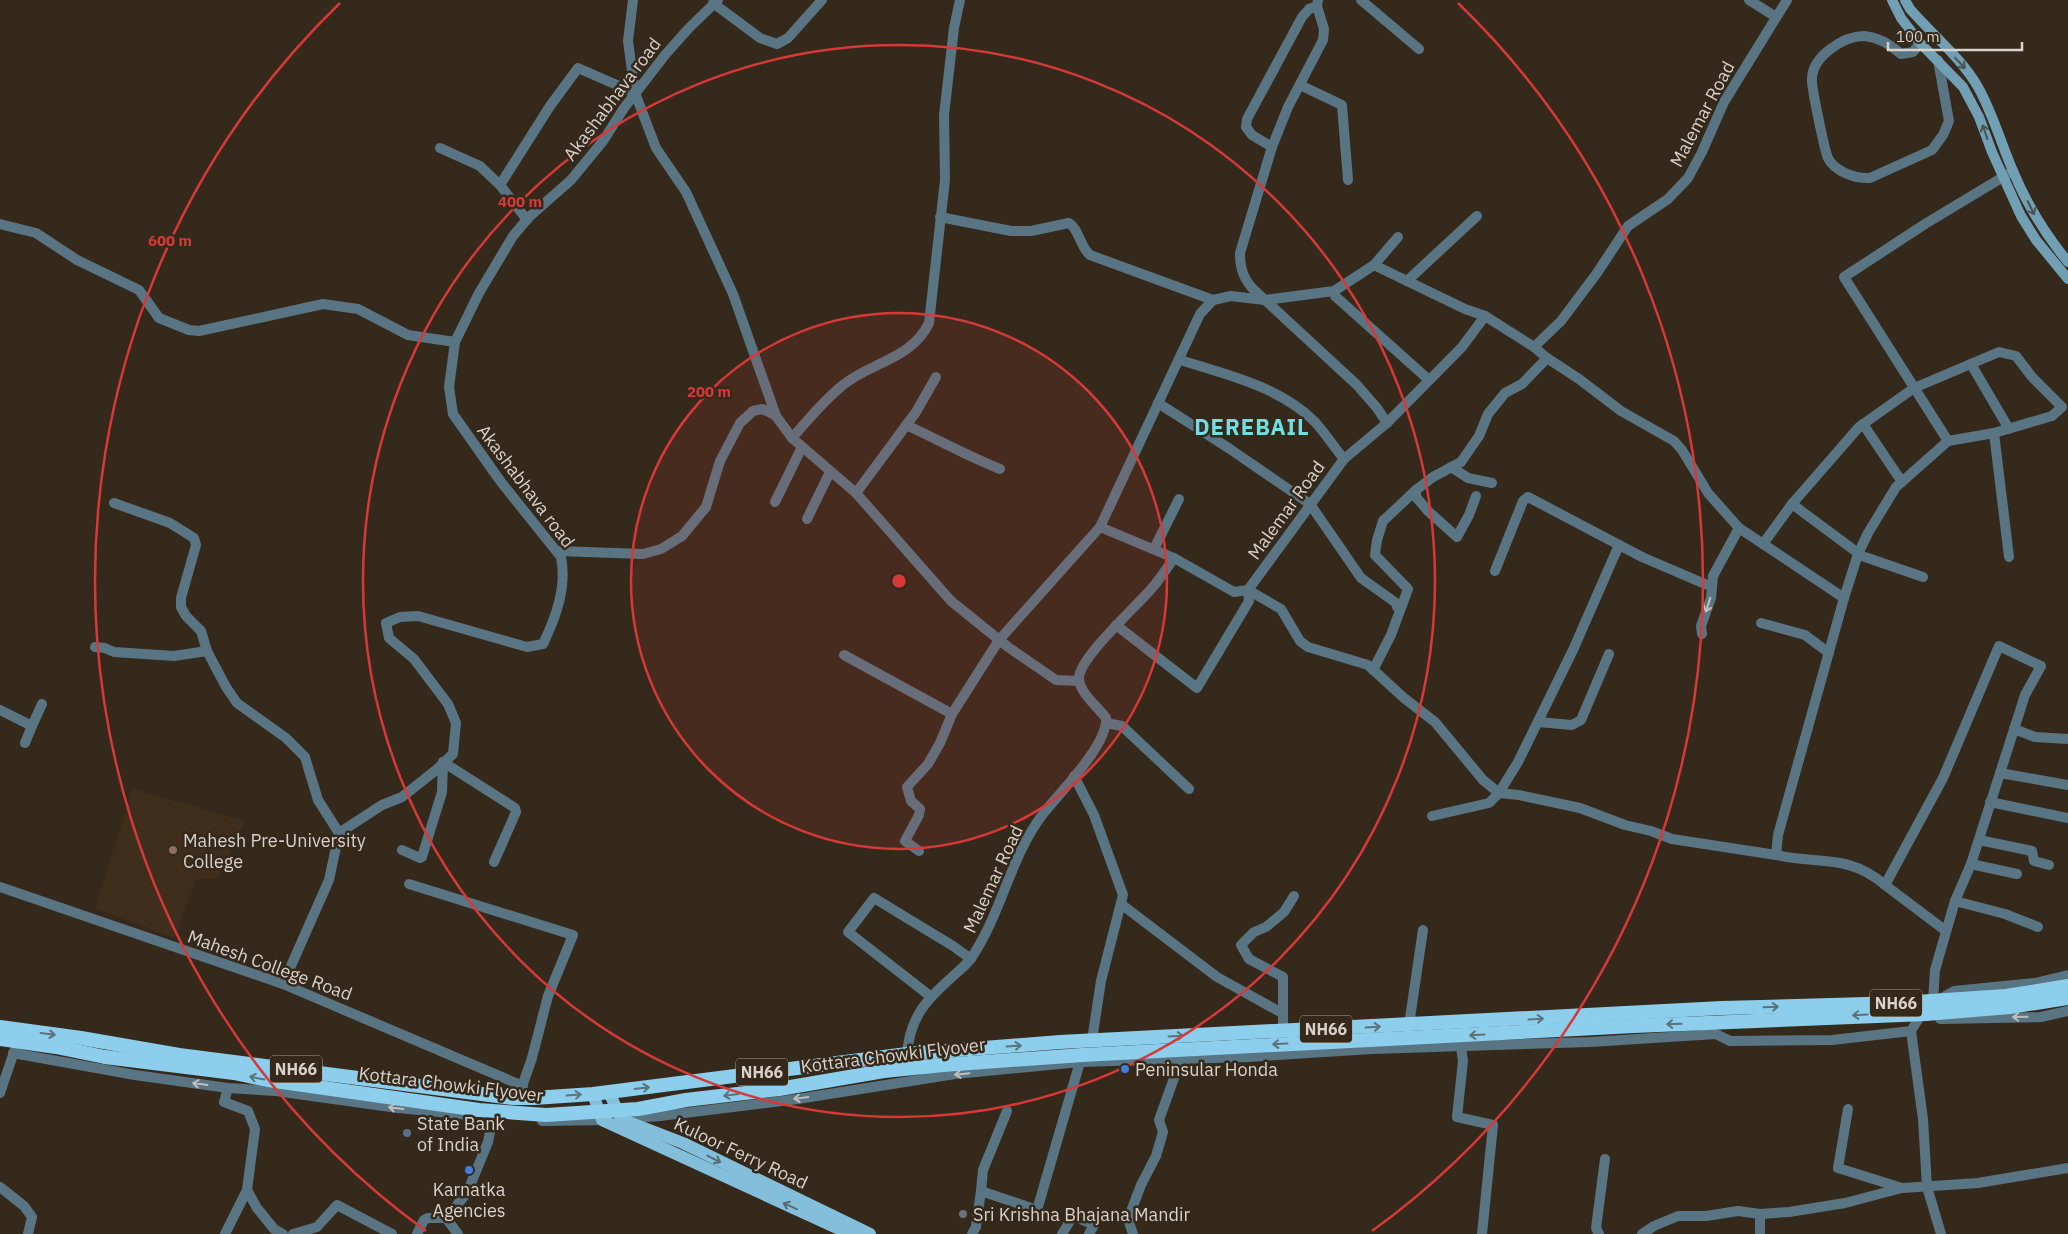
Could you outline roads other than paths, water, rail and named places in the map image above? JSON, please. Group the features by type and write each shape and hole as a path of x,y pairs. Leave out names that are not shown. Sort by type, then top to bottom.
{"highway":[{"name":"NH66","path":"0,1039 179,1055 520,1092 594,1094 907,1054 1092,1040 1722,1008 1936,1000 2006,996 2068,986"},
{"name":"NH66","path":"1081,1058 1183,1054 1644,1026 1920,1016 2010,1007 2068,998"},
{"name":"NH66","path":"0,1027 16,1041"},
{"name":"Kottara Chowki Flyover","path":"16,1041 56,1046 105,1057 234,1073 268,1080 479,1110 546,1115 638,1109 686,1100 779,1089 884,1071 943,1065 1081,1058"}],"main road":[{"path":"1892,0 1901,18 1920,43 1963,87 1979,117 2021,216 2036,240 2068,279"},
{"path":"1905,0 1910,9 1964,66 1977,85 1987,105 2013,171 2037,221 2068,262"},
{"path":"609,1092 622,1119"},
{"path":"594,1094 602,1120"},
{"name":"Kuloor Ferry Road","path":"622,1119 683,1143 870,1234"},
{"name":"Kuloor Ferry Road","path":"602,1120 850,1234"}],"street":[{"path":"632,0 628,40 635,93 656,148 686,192 733,294 776,416 792,438 856,493 951,601 999,640 1056,680 1079,681"},
{"path":"716,2 760,38 777,44 788,38 822,0"},
{"path":"792,438 844,384 887,362 915,344 924,334 929,323 945,180 944,115 954,28 960,0"},
{"path":"1361,0 1419,49"},
{"path":"1749,0 1776,17"},
{"name":"Malemar Road","path":"1534,347 1561,321 1597,273 1628,226 1668,199 1688,178 1702,152 1724,102 1787,0"},
{"name":"Akashabhava road","path":"339,833 382,805 402,797 453,754 456,723 448,704 414,659 389,638 386,623 400,617 418,616 527,647 542,644 563,590 564,572 561,557 501,482 453,414 449,387 455,342 479,293 513,236 576,173 604,141 635,93 688,28 716,2"},
{"path":"1272,147 1252,135 1246,128 1247,119 1302,17 1318,3 1324,29 1323,40 1288,107 1272,147 1240,253 1240,264 1243,277 1265,300 1357,385 1378,408 1387,423"},
{"path":"1920,43 1913,52 1901,54 1893,46 1880,40 1863,36 1847,40 1828,50 1817,62 1811,78 1828,158 1839,168 1860,179 1870,178 1932,150 1943,136 1949,122 1938,60"},
{"path":"500,185 550,106 578,68 635,93"},
{"path":"1300,84 1342,105 1348,180"},
{"path":"440,148 480,166 500,185 527,220"},
{"path":"1948,441 1844,277 1925,224 2013,171"},
{"path":"1407,281 1477,216"},
{"path":"940,217 1011,231 1031,231 1069,223 1073,226 1084,250 1090,255 1213,300 1231,296 1265,300 1334,290 1374,265 1398,237"},
{"path":"0,224 36,234 77,260 138,290 159,318 189,330 199,331 323,304 358,309 408,334 455,342"},
{"path":"1374,265 1465,309 1485,316 1534,347 1620,411 1674,441 1682,450 1708,493 1739,528 1844,598"},
{"path":"1335,296 1429,380"},
{"path":"919,851 905,841 919,815 920,809 911,801 906,787 928,764 940,743 952,714 999,640 1100,527 1200,314 1213,300"},
{"name":"Malemar Road","path":"1248,590 1344,459 1387,423 1462,347 1485,316"},
{"path":"1763,544 1792,504 1864,424 1914,388 1999,352 2016,356 2032,377 2062,407 2052,416 2009,429 1948,441 1896,487 1868,533 1858,554 1828,653 1778,835 1776,854"},
{"path":"1373,670 1391,635 1408,588 1376,555 1376,540 1382,521 1433,476 1461,462 1479,436 1488,414 1504,394 1522,384 1547,358"},
{"path":"1180,360 1260,386 1300,409 1315,422 1344,459"},
{"path":"1971,364 2009,429"},
{"path":"856,493 906,425 936,377"},
{"path":"1158,403 1230,449 1310,504 1360,578 1396,604 1397,608"},
{"path":"557,551 643,554 662,549 688,530 706,507 720,461 740,423 754,411 762,409 776,416"},
{"path":"1864,424 1902,482"},
{"path":"906,425 975,459 1000,469"},
{"path":"1994,433 2008,557"},
{"path":"775,502 802,447"},
{"path":"1451,467 1468,478 1492,483"},
{"path":"807,519 830,472"},
{"path":"1416,490 1416,497 1428,511 1457,537 1469,515 1476,496"},
{"path":"1495,571 1523,501 1528,497 1619,545 1712,587"},
{"path":"1154,549 1179,499"},
{"path":"114,503 170,523 194,538 196,544 181,598 181,607 186,616 201,631 207,651 226,687 238,703 286,738 305,757 318,800 339,833 329,880 283,984"},
{"path":"1792,504 1858,554 1923,577"},
{"path":"1100,527 1174,558 1234,592 1248,590 1281,609 1300,641 1308,647 1368,665 1404,698 1435,722 1484,780 1499,793 1519,794 1580,808 1625,825 1652,831 1672,840 1776,854 1792,859 1852,864 1876,877 1946,931"},
{"path":"1702,634 1701,626 1712,587 1713,576 1739,528"},
{"path":"1432,816 1489,803 1499,793 1518,762 1573,650 1619,545"},
{"path":"1174,558 1152,589 1116,625 1091,654 1081,671 1079,681 1106,718 1106,723 1122,726 1190,789"},
{"path":"1116,625 1197,688 1249,601 1248,590"},
{"path":"1760,624 1805,636 1828,653"},
{"path":"1885,884 1943,778 1999,646 2041,666 2025,695 1971,864 1955,901 1935,970 1936,1000 1954,991 2035,983 2068,975"},
{"path":"95,647 105,648 114,652 174,656 207,651"},
{"path":"1538,722 1572,725 1582,720 1609,654"},
{"path":"844,655 952,714"},
{"path":"25,743 42,704"},
{"path":"0,710 32,726"},
{"name":"Malemar Road","path":"907,1054 909,1035 920,1012 930,996 971,959 986,931 1015,860 1041,817 1094,752 1106,723"},
{"path":"2014,729 2035,737 2068,740"},
{"path":"402,850 420,858 422,857 442,792 443,762"},
{"path":"443,762 515,808 516,812 494,862"},
{"path":"2000,773 2068,785"},
{"path":"1074,776 1094,815 1123,895 1101,980 1092,1040"},
{"path":"1990,802 2068,818"},
{"path":"1979,840 2032,851 2034,861 2049,865"},
{"path":"1971,864 2017,874"},
{"path":"410,884 573,935 548,996 532,1058 520,1092"},
{"name":"Mahesh College Road","path":"0,887 283,984 520,1092"},
{"path":"1283,1031 1284,977 1249,959 1241,945 1254,932 1266,927 1284,912 1294,896"},
{"path":"930,996 848,932 874,898 971,959"},
{"path":"1955,901 2005,914 2038,927"},
{"path":"1121,904 1217,977 1282,1013"},
{"path":"1409,1025 1423,930"},
{"path":"1941,1234 1926,1187 1923,1119 1911,1031 1920,1016 2040,1016 2068,1011"},
{"path":"1133,1234 1128,1219 1141,1185 1156,1156 1163,1132 1159,1120 1183,1054 1461,1047 1716,1034 1730,1041 1832,1040 1911,1031"},
{"path":"0,1093 16,1041 135,1075 228,1088 276,1091 398,1108 493,1118 560,1122 660,1116 798,1099 955,1074 1081,1058 1037,1210 981,1191"},
{"path":"1461,1047 1463,1061 1457,1117 1493,1125 1482,1234"},
{"path":"225,1234 247,1190 255,1129 248,1111 224,1102 228,1088"},
{"path":"1848,1109 1838,1168 1902,1188"},
{"path":"972,1234 978,1218 983,1170 1007,1111"},
{"path":"417,1234 424,1220 428,1218 446,1218 467,1193 488,1142 493,1118"},
{"path":"1598,1234 1596,1228 1605,1159"},
{"path":"1642,1234 1654,1226 1678,1216 1706,1216 1738,1211 1760,1214 1845,1203 1902,1188 1978,1183 2068,1168"},
{"path":"0,1187 24,1206 32,1217 28,1234"},
{"path":"247,1190 257,1208 274,1229 283,1234"},
{"path":"293,1234 317,1227 337,1205 392,1234"},
{"path":"1760,1214 1760,1234"},
{"path":"1062,1234 1073,1216 1094,1225 1089,1234"},
{"path":"446,1218 458,1234"}],"place":[{"name":"Mahesh Pre-University College","path":"173,850"},
{"name":"Peninsular Honda","path":"1125,1069"},
{"name":"State Bank of India","path":"407,1133"},
{"name":"Karnatka Agencies","path":"469,1170"},
{"name":"Sri Krishna Bhajana Mandir","path":"963,1214"}],"district":[{"name":"DEREBAIL","path":"1252,426"}]}
